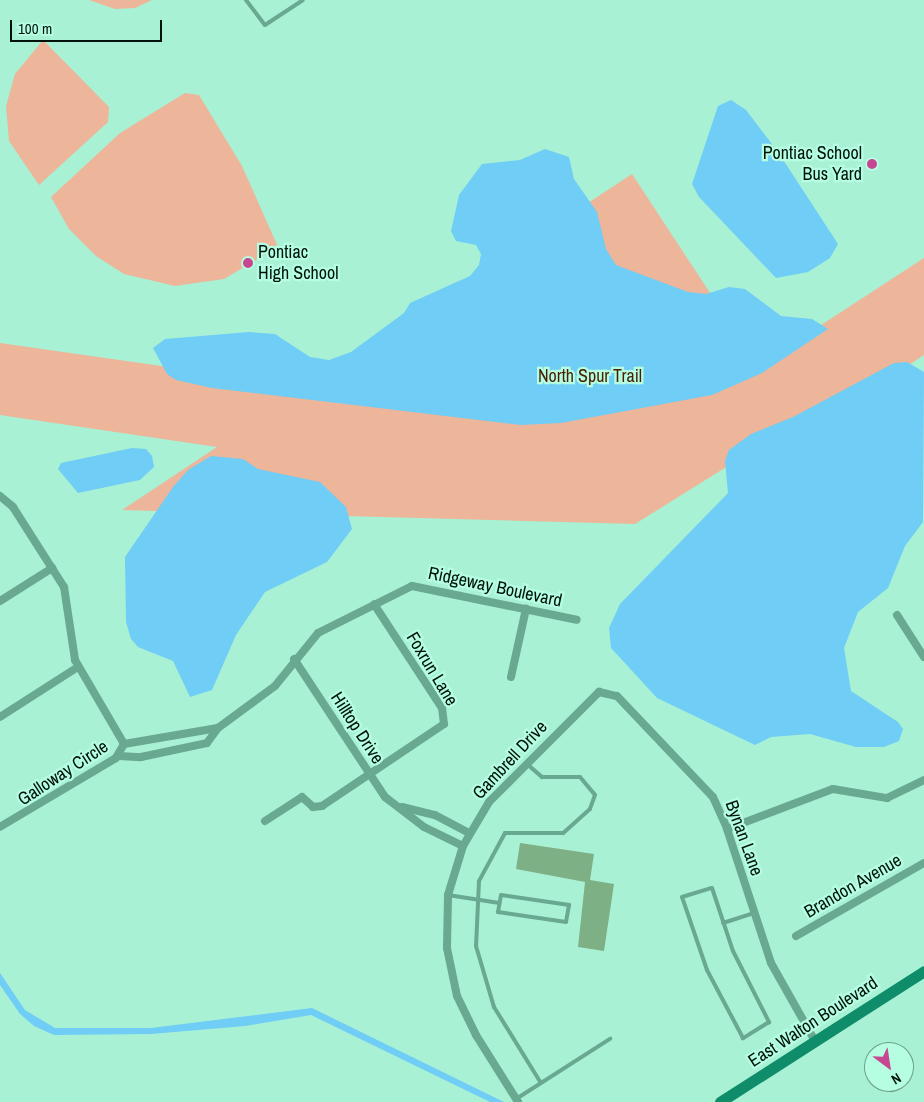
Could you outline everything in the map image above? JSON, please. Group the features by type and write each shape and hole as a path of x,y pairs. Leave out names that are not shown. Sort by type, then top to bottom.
{"main road":[{"name":"East Walton Boulevard","path":"720,1102 924,971"}],"street":[{"name":"Galloway Circle","path":"0,496 13,507 52,568 67,596 78,666 124,744 119,756 11,824 0,827"},
{"path":"0,602 52,568"},
{"name":"Ridgeway Boulevard","path":"119,756 141,757 200,746 218,728 271,690 294,659 321,630 418,585 577,620"},
{"name":"Foxrun Lane","path":"370,775 437,732 445,718 374,604"},
{"path":"511,677 526,609"},
{"path":"897,615 924,657"},
{"name":"Hilltop Drive","path":"294,659 385,797 428,829 463,846"},
{"path":"0,717 78,666"},
{"name":"Bynan Lane","path":"591,696 603,691 617,696 700,780 728,829 754,913 778,978 815,1041"},
{"name":"Gambrell Drive","path":"517,1100 470,1026 457,996 447,948 448,895 463,846 489,802 591,696"},
{"name":"Ridgeway Boulevard","path":"124,744 218,728"},
{"path":"265,821 302,797 313,807 322,806 370,775"},
{"path":"728,829 832,789 887,798 924,780"},
{"name":"Hilltop Drive","path":"400,807 435,814 469,833"},
{"name":"Brandon Avenue","path":"796,936 924,863"}],"lane":[{"path":"246,0 264,25 303,0"},
{"path":"525,763 542,778 580,777 592,788 594,800 563,833 504,833 479,881 476,946 494,1007 541,1083"},
{"path":"712,888 723,923 769,1022 743,1038 705,965 682,897 712,888"},
{"path":"448,895 499,903"},
{"path":"501,895 569,905 566,922 498,912 499,903 501,895"},
{"path":"723,923 754,913"},
{"path":"517,1100 610,1038"}],"green space":[{"path":"89,0 152,0 135,8 115,9"},
{"path":"43,40 109,107 108,122 39,185 9,141 6,106 15,74"},
{"path":"185,93 199,95 242,166 278,247 224,279 175,286 124,274 96,256 69,229 51,197 120,133"},
{"name":"North Spur Trail","path":"632,174 758,366 924,258 924,355 803,435 795,424 635,524 122,510 217,447 0,415 0,343 308,387"}],"water":[{"path":"731,100 746,110 778,152 838,244 830,258 808,272 776,278 699,197 692,184 718,106"},
{"path":"545,149 569,157 574,179 597,212 606,249 616,265 688,292 706,294 729,287 745,289 781,316 812,319 828,329 762,373 712,395 561,423 521,425 212,388 176,380 167,374 153,348 165,339 249,332 275,334 310,357 329,360 351,352 404,313 410,303 470,276 479,265 481,254 476,245 456,241 451,231 459,195 482,164 520,160"},
{"path":"907,362 924,372 923,522 905,546 888,588 858,612 844,648 851,691 898,722 903,729 899,741 884,747 856,747 810,734 771,737 755,745 657,698 611,648 609,628 620,604 728,493 725,461 729,450 751,434 793,417 894,363"},
{"path":"132,448 146,449 152,456 154,467 140,480 78,493 58,469 61,463"},
{"path":"211,456 243,459 258,469 320,482 346,507 352,529 327,562 265,592 236,635 212,690 190,697 173,661 138,647 131,639 126,622 125,557 173,487 188,470"},
{"path":"0,973 25,1010 55,1028 151,1028 312,1008 504,1102 490,1102 311,1015 245,1026 151,1034 54,1035 34,1026 20,1014 0,985"}],"building":[{"path":"520,843 594,854 590,880 614,884 604,951 578,947 585,882 516,869"}],"place":[{"name":"Pontiac School Bus Yard","path":"872,164"},
{"name":"Pontiac High School","path":"248,263"}]}
